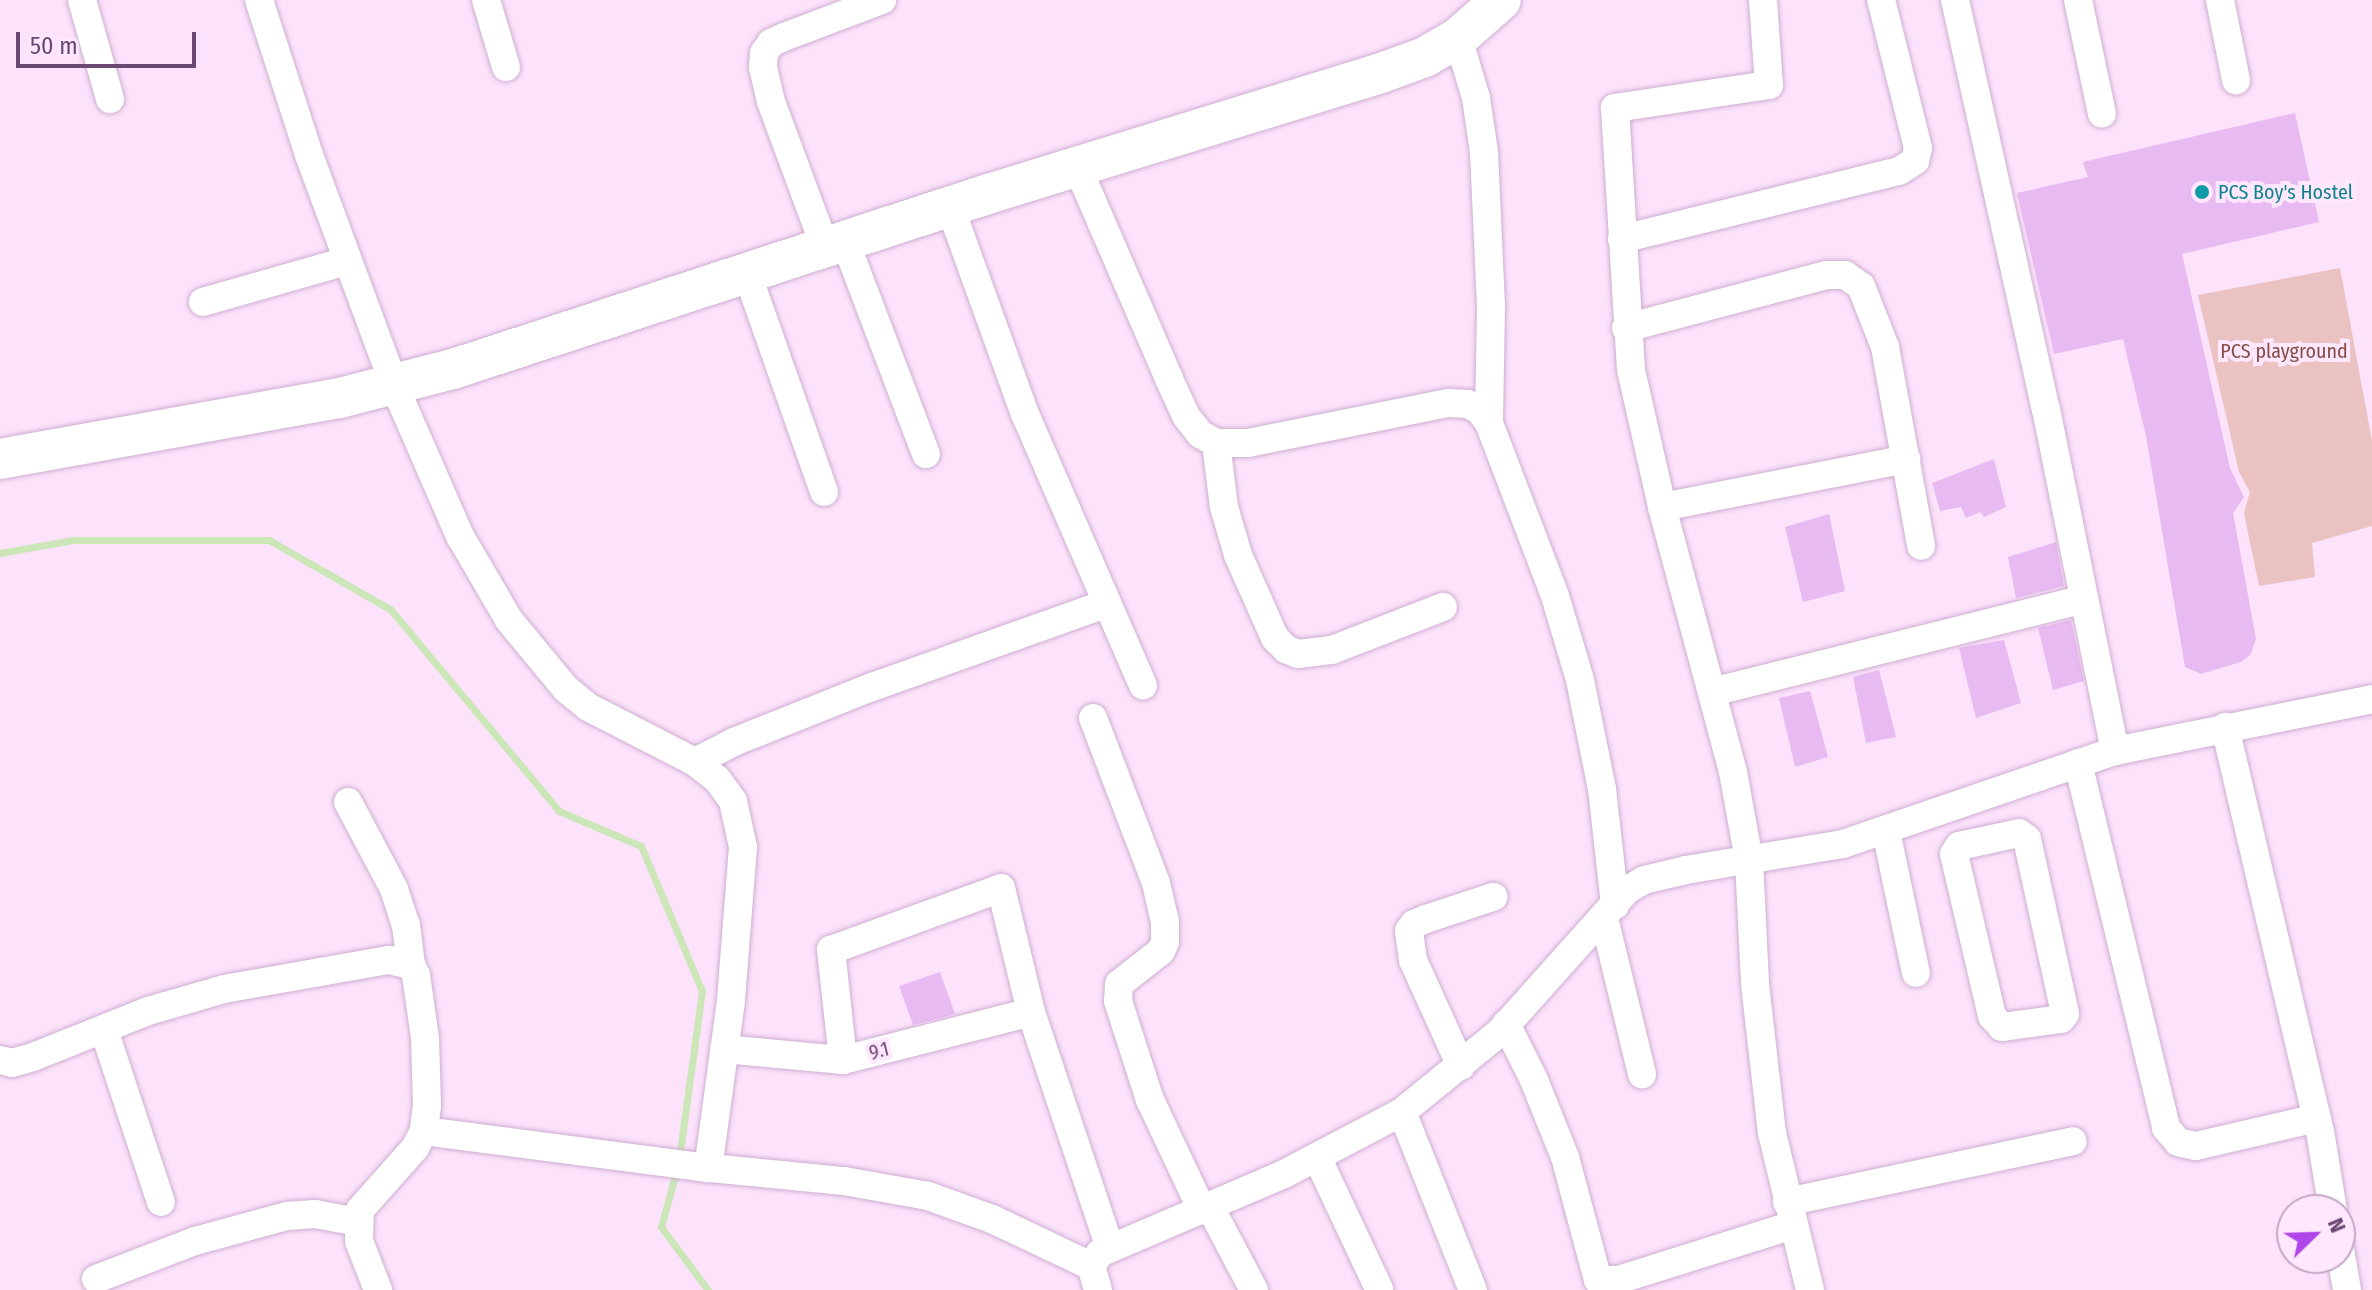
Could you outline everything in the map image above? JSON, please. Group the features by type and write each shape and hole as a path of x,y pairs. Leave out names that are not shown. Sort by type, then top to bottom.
{"main road":[{"path":"0,459 285,409 394,385 507,352 1077,166 1334,89 1425,57 1480,13"}],"street":[{"path":"82,0 110,99"},
{"path":"259,0 347,261 394,385 460,536 509,620 566,689 588,707 695,762 717,779 733,801 743,847 724,1049 704,1168"},
{"path":"486,0 506,67"},
{"path":"882,0 771,43 764,53 763,67 771,102 926,454"},
{"path":"1763,0 1769,85 1615,108 1626,328 1638,408 1733,772 1749,860 1762,1055 1772,1133 1810,1290"},
{"path":"1622,239 1899,171 1915,161 1918,148 1881,0"},
{"path":"1955,0 2115,751"},
{"path":"2078,0 2102,114"},
{"path":"2220,0 2236,80"},
{"path":"1480,13 1476,98 1484,152 1491,307 1489,423"},
{"path":"1077,166 1186,416 1200,434 1216,443 1248,443 1449,403 1468,404 1479,410 1489,423 1555,596 1580,680 1602,789 1610,911 1642,1074"},
{"path":"950,207 1025,414 1143,686"},
{"path":"203,302 347,261"},
{"path":"747,273 824,492"},
{"path":"1626,328 1827,275 1845,275 1861,286 1873,309 1885,347 1921,546"},
{"path":"1216,443 1224,507 1238,555 1275,638 1286,649 1298,654 1332,650 1443,607"},
{"path":"1662,507 1906,459"},
{"path":"1712,692 2084,599"},
{"path":"695,762 736,741 872,687 1105,604"},
{"path":"1100,1268 1206,1209 1378,1128 1402,1112 1461,1066 1506,1024 1627,890 1660,874 1843,844 2115,751 2372,699"},
{"path":"1093,718 1156,883 1165,921 1165,942 1161,951 1119,984 1118,1001 1150,1100 1206,1209 1254,1290"},
{"path":"2225,727 2317,1118 2330,1194"},
{"path":"2078,763 2159,1113 2166,1128 2178,1142 2196,1146 2317,1118"},
{"path":"1975,800 1987,842"},
{"path":"348,802 394,889 406,925 425,1038 424,1131 415,1148 368,1198 358,1222 359,1241 378,1290"},
{"path":"1886,831 1916,973"},
{"path":"2019,833 2027,839 2066,1005 2061,1019 2002,1027 1992,1016 1954,854 1959,846 1987,842 2019,833"},
{"path":"843,1060 831,950 1001,888 1100,1268"},
{"path":"1461,1066 1413,960 1409,931 1414,924 1426,919 1493,897"},
{"path":"0,1060 22,1061 187,998 252,983 389,960 411,965"},
{"name":"9.1","path":"724,1049 843,1060 1031,1012"},
{"path":"1506,1024 1539,1091 1565,1157 1598,1280 1618,1280 1790,1214 2073,1141"},
{"path":"104,1030 161,1202"},
{"path":"1402,1112 1473,1290"},
{"path":"424,1131 704,1168 844,1181 928,1196 992,1219 1100,1268"},
{"path":"1317,1157 1379,1289"},
{"path":"96,1279 195,1241 287,1216 315,1214 358,1222"}],"green space":[{"name":"PCS playground","path":"2340,268 2372,441 2372,526 2312,543 2315,577 2259,586 2244,513 2250,492 2239,472 2198,295"}],"building":[{"path":"2295,113 2319,222 2182,254 2230,468 2244,497 2233,513 2256,639 2251,654 2241,662 2201,674 2185,667 2146,436 2123,339 2054,354 2017,193 2088,177 2083,162"},
{"path":"1994,459 2006,507 1984,517 1980,512 1966,518 1961,507 1940,511 1932,483"},
{"path":"1829,514 1845,591 1803,602 1785,527"},
{"path":"2056,542 2064,586 2016,598 2008,557"},
{"path":"2071,620 2084,681 2053,690 2038,628"},
{"path":"2004,640 2021,703 1976,718 1959,648"},
{"path":"1879,670 1896,737 1866,743 1853,677"},
{"path":"1810,691 1828,757 1795,767 1779,698"},
{"path":"940,972 955,1014 913,1025 899,986"}],"waterway":[{"path":"0,553 73,540 269,540 391,610 559,811 641,846 702,991 679,1160"},
{"path":"676,1172 661,1227 708,1290"}],"place":[{"name":"PCS Boy's Hostel","path":"2202,192"}]}
